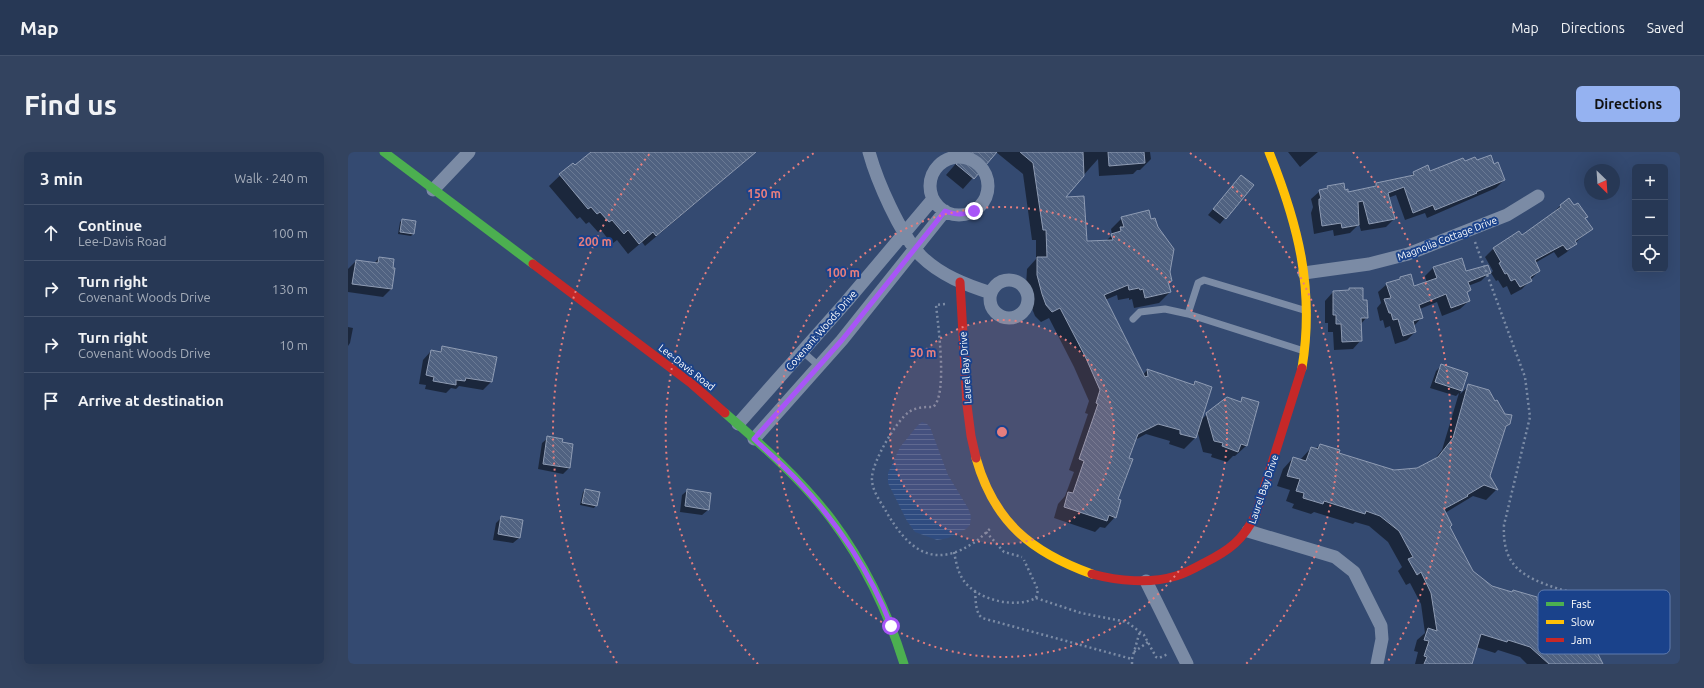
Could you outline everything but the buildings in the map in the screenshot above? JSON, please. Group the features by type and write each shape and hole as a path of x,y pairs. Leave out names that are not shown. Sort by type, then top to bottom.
{"street":[{"name":"Lee-Davis Road","path":"384,152 687,380 738,424 798,480 825,512 849,546 872,584 887,617 904,664"},
{"path":"433,190 469,152"},
{"path":"869,152 883,191 905,233 915,248 930,263 960,282 991,293"},
{"name":"Laurel Bay Drive","path":"960,282 972,447 984,483 993,501 1005,518 1032,544 1052,558 1076,569 1103,577 1146,581 1170,578 1188,572 1214,559 1235,545 1248,531 1256,514 1302,371 1306,352 1308,341 1304,273 1293,218 1282,184 1269,152"},
{"path":"955,157 964,157 978,163 988,177 989,187 987,197 982,205 974,211 964,214 954,214 945,211 938,206 933,199 930,190 930,181 938,165 955,157"},
{"name":"Magnolia Cottage Drive","path":"1304,273 1389,260 1408,254 1507,215 1538,196"},
{"name":"Covenant Woods Drive","path":"738,424 933,199"},
{"name":"Covenant Woods Drive","path":"754,439 842,340 945,211"},
{"path":"1248,531 1335,557 1354,572 1381,626 1382,639 1377,664"},
{"path":"1146,581 1187,664"}],"lane":[{"path":"1188,314 1198,283 1204,280 1307,311"},
{"path":"1133,319 1140,312 1165,309 1188,314 1306,352"},
{"path":"802,351 819,366"}],"path":[{"path":"1470,230 1525,377 1528,394 1530,417 1504,524 1503,540 1506,552 1514,565 1537,581 1564,590"},
{"path":"961,306 949,303 936,305 941,374 938,402 933,407 923,407 908,412 889,436 875,464 872,477 873,486 876,495 895,527 908,542 927,555 937,556 954,552 970,545 1005,518"},
{"path":"954,552 958,568 964,581 976,592 998,600 1014,603 1024,602 1036,598 1081,612 1122,620 1140,631 1148,642 1153,653 1159,658 1180,649"},
{"path":"1024,557 1037,584 1038,590 1036,598"},
{"path":"976,592 978,615 982,618 1132,659"},
{"path":"1132,664 1133,653 1140,631"},
{"path":"1133,653 1148,642"}],"water":[{"path":"922,422 930,427 948,475 968,508 971,516 970,525 966,529 948,538 937,540 915,532 907,521 888,483 888,473 900,447"}],"traffic: fast":[{"path":"384,152 533,264"},
{"path":"725,413 795,477 832,520 865,571 891,626 904,664"}],"traffic: slow":[{"path":"1269,152 1296,231 1301,257 1305,284 1306,311 1306,339 1302,368"},
{"path":"976,458 993,500 1018,532 1033,545 1051,556 1092,574"}],"traffic: jam":[{"path":"533,264 692,384 725,413"},
{"path":"960,282 967,405 971,436 976,458"},
{"path":"1092,574 1134,581 1156,580 1180,575 1221,554 1241,538 1256,514 1302,368"}],"route":[{"path":"891,626 872,584 849,546 825,512 798,480 754,439 842,340 945,211 954,214 964,214 974,211"}]}
